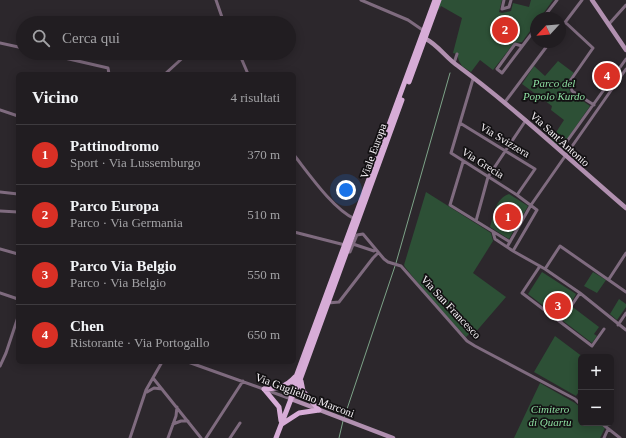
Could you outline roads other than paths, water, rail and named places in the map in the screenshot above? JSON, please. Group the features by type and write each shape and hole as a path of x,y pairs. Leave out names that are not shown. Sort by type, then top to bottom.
{"main road":[{"name":"Viale Europa","path":"276,438 291,399 295,393 299,376 345,245 435,0"},
{"name":"Viale Europa","path":"299,376 347,252 439,0"},
{"path":"264,389 274,389 284,386 299,376 303,392 319,410"},
{"path":"264,389 279,407 281,424 299,413 319,410"}],"street":[{"path":"216,0 222,16"},
{"path":"361,0 400,16 424,31"},
{"path":"504,0 502,9 509,7 511,0"},
{"path":"548,12 557,0"},
{"path":"566,21 582,0"},
{"path":"592,0 626,50"},
{"path":"609,24 626,6"},
{"path":"566,23 593,48 570,81 572,91 594,105"},
{"path":"522,46 515,44 497,69 502,74 530,36"},
{"name":"Via Sant'Antonio","path":"426,38 454,63 505,102 560,152 626,208"},
{"path":"0,43 16,46"},
{"path":"505,102 546,48"},
{"path":"454,63 457,54"},
{"path":"560,152 626,59"},
{"path":"73,60 108,68 109,72"},
{"path":"167,72 180,60"},
{"path":"241,60 247,72"},
{"path":"507,247 531,205 626,69"},
{"name":"Via Grecia","path":"473,78 451,153 531,205"},
{"path":"0,110 16,115"},
{"path":"476,221 488,177 526,120"},
{"name":"Via Svizzera","path":"460,123 535,169 516,195"},
{"path":"296,157 332,202 355,219"},
{"path":"463,162 450,205 510,242"},
{"path":"0,192 16,194"},
{"path":"513,251 537,210 531,205"},
{"path":"0,211 16,212"},
{"path":"493,232 495,239 545,269 580,293 626,330"},
{"path":"296,233 345,245"},
{"name":"Via San Francesco","path":"347,252 350,252 357,235 363,234 377,252 388,262 399,265 467,341 569,396 578,403"},
{"name":"Via San Francesco","path":"353,244 377,252"},
{"path":"545,269 560,246 626,292"},
{"path":"0,249 16,253"},
{"path":"328,303 339,302 377,252"},
{"path":"609,279 626,253"},
{"path":"540,266 522,293 592,346 604,329"},
{"path":"0,293 16,299"},
{"path":"561,322 580,293"},
{"path":"618,325 626,313"},
{"path":"0,366 16,322"},
{"path":"130,438 145,393 161,364"},
{"name":"Via Guglielmo Marconi","path":"194,364 338,416 393,438"},
{"path":"153,378 201,438"},
{"path":"206,438 243,381"},
{"path":"145,393 154,388 162,389"},
{"path":"168,438 174,424 177,407"},
{"path":"174,424 181,421 188,422"},
{"path":"230,438 240,423"},
{"path":"604,426 620,438"},
{"path":"604,438 608,429"}],"waterway":[{"path":"396,263 450,73"},
{"path":"344,418 395,266"},
{"path":"339,438 343,421"}],"place":[{"name":"Parco Europa","path":"505,30"},
{"name":"Chen","path":"607,76"},
{"name":"Pattinodromo","path":"508,217"},
{"name":"Parco Via Belgio","path":"558,306"}],"park label":[{"name":"Parco del Popolo Kurdo","path":"554,89"},
{"name":"Cimitero di Quartu","path":"550,415"}]}
